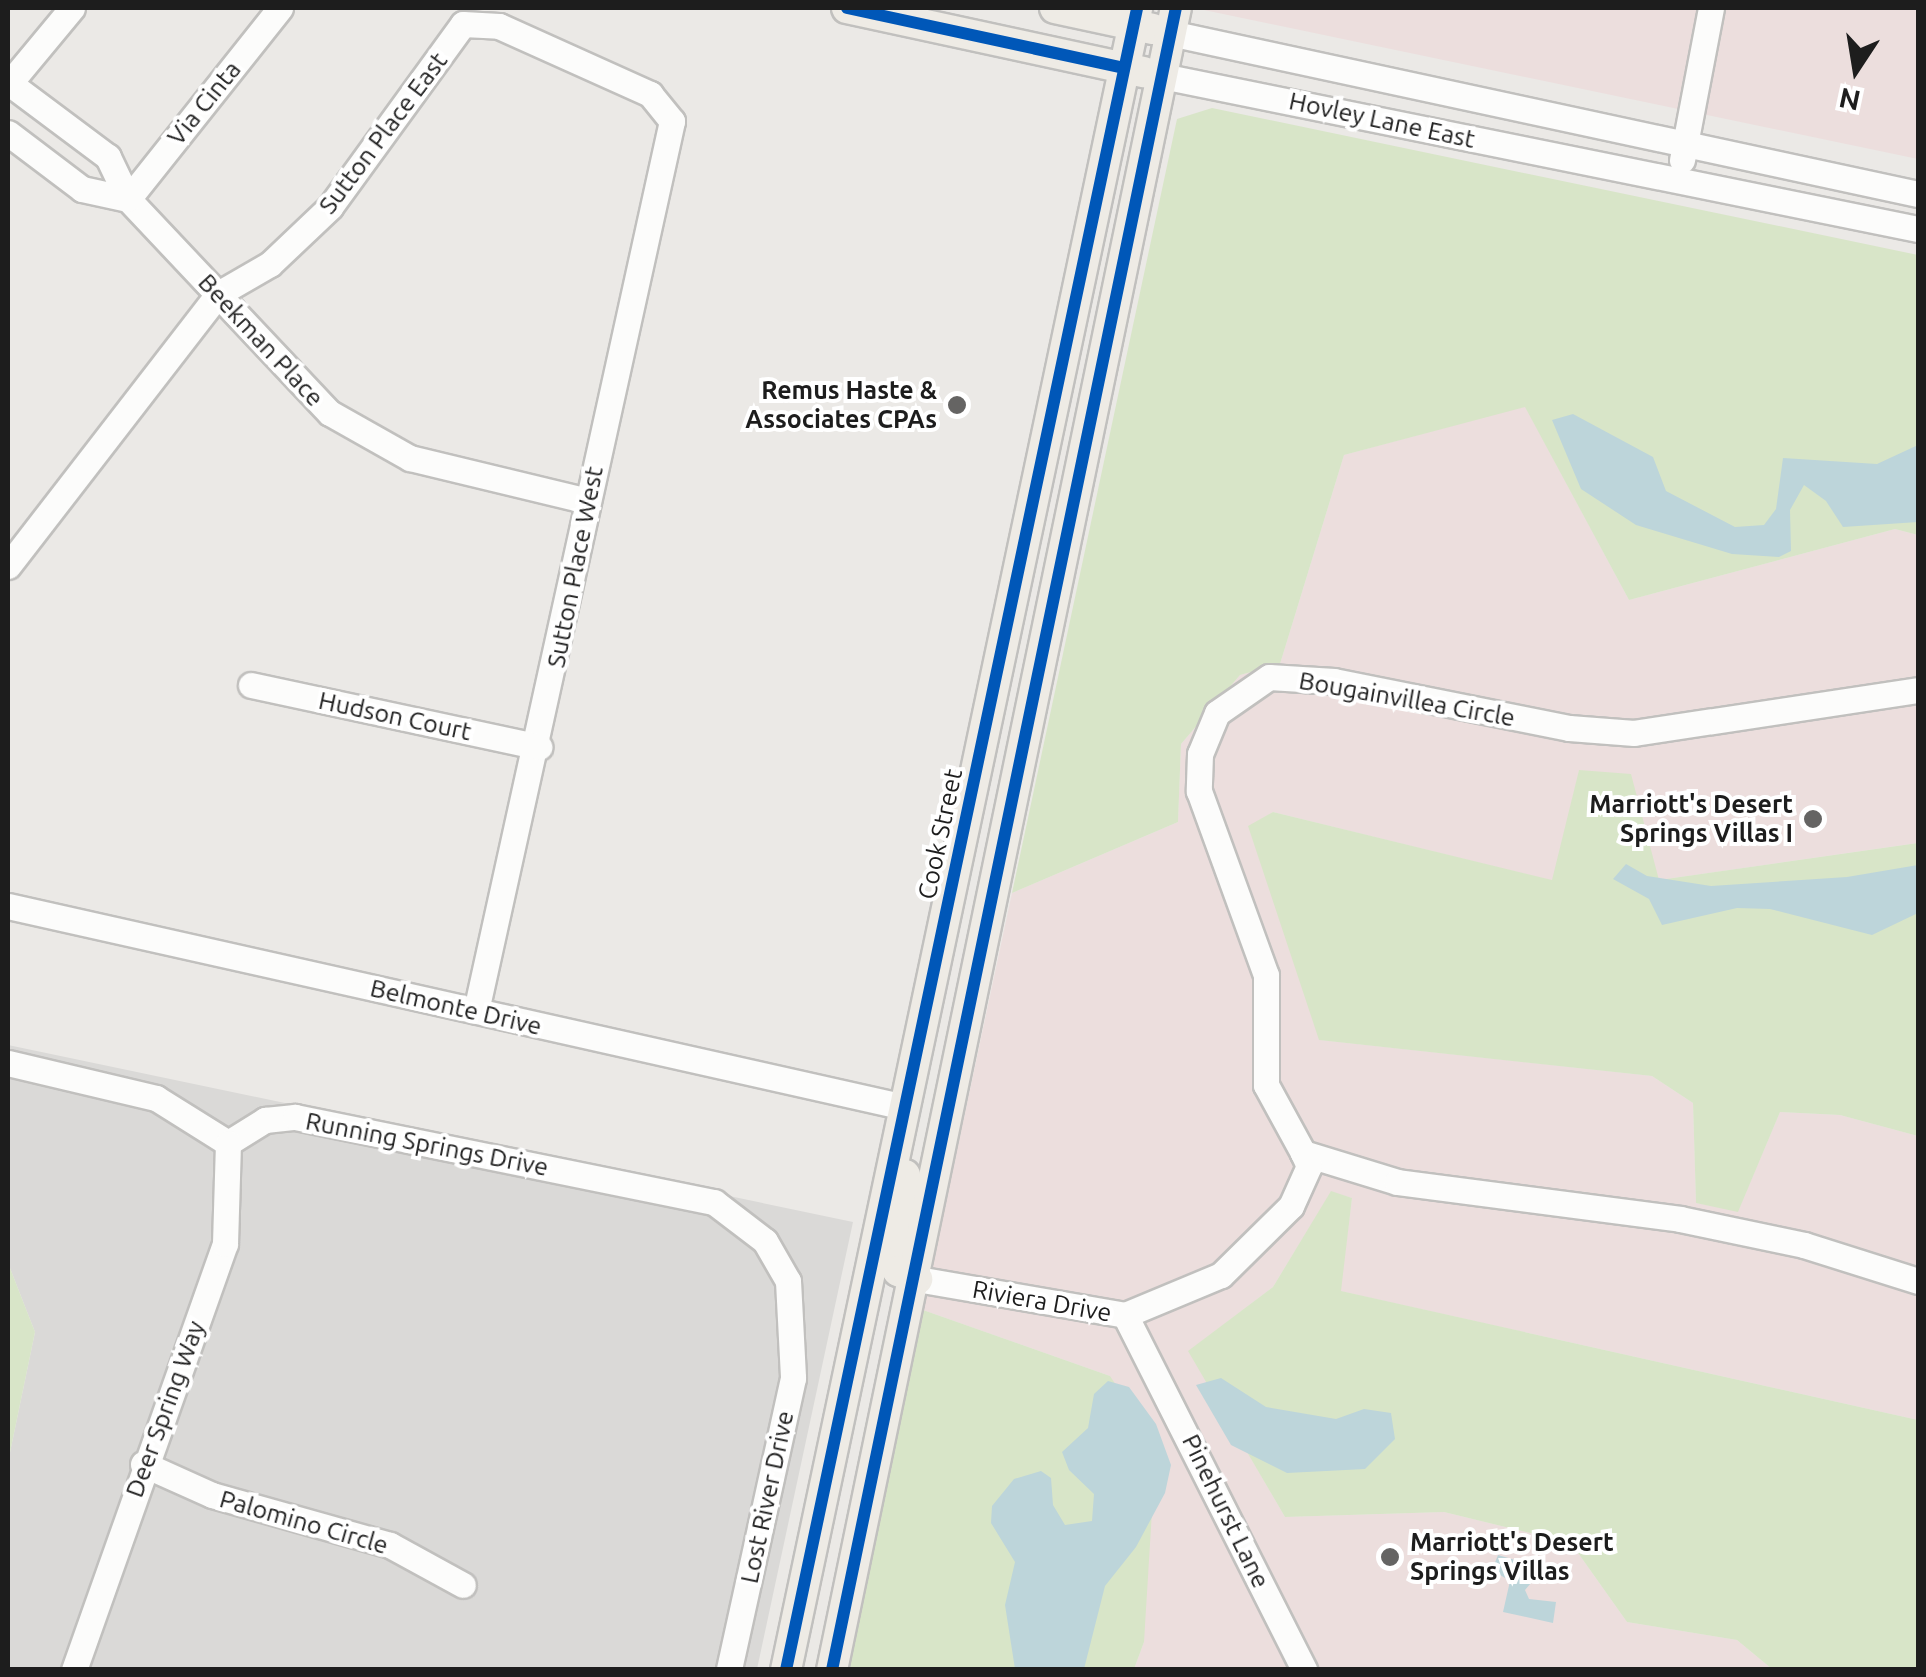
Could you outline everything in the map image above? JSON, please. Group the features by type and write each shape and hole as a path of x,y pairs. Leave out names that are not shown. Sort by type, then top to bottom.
{"main road":[{"name":"Hovley Lane East","path":"847,8 1162,76"},
{"name":"Hovley Lane East","path":"1056,8 1173,20"},
{"name":"Cook Street","path":"786,1670 1135,16"},
{"path":"832,1670 917,1279 943,1119 1173,20"},
{"path":"1014,794 1018,715 1049,547 1049,529 1033,506"},
{"path":"905,1107 898,1271 917,1279"}],"street":[{"path":"8,84 72,8"},
{"name":"Via Cinta","path":"128,198 280,8"},
{"path":"1677,180 1712,8"},
{"name":"Hovley Lane East","path":"1173,20 1685,146 1916,194"},
{"name":"Sutton Place East","path":"8,566 218,294 270,264 330,207 463,24 499,26 650,94 672,122"},
{"name":"Hovley Lane East","path":"1162,76 1918,230"},
{"name":"Beekman Place","path":"8,84 108,156 128,198 330,413 410,458 588,501"},
{"name":"Sutton Place West","path":"476,1012 539,747 588,501 672,122"},
{"path":"8,133 82,189 128,198"},
{"path":"1794,204 1887,206 1916,194"},
{"name":"Bougainvillea Circle","path":"1303,1154 1266,1085 1266,976 1199,791 1200,754 1217,713 1269,677 1334,681 1569,728 1634,733 1918,690"},
{"name":"Hudson Court","path":"251,685 539,747"},
{"name":"Belmonte Drive","path":"8,906 905,1107"},
{"path":"8,1063 156,1098 228,1144"},
{"name":"Running Springs Drive","path":"228,1144 264,1120 295,1117 714,1202 765,1241 788,1281 794,1324"},
{"name":"Deer Spring Way","path":"74,1670 143,1464 225,1244 228,1144"},
{"path":"1303,1154 1397,1182 1697,1222 1804,1245 1918,1281"},
{"path":"1125,1315 1221,1275 1290,1206 1309,1166 1303,1154"},
{"name":"Riviera Drive","path":"917,1279 1125,1315 1148,1352"},
{"name":"Lost River Drive","path":"729,1670 793,1378 794,1324"},
{"name":"Pinehurst Lane","path":"1148,1352 1304,1670"},
{"name":"Palomino Circle","path":"143,1464 212,1495 390,1545 463,1585"}],"shaded area":[{"path":"1918,8 1918,159 1204,10"},
{"path":"1525,406 1629,600 1895,529 1918,535 1918,843 1659,880 1579,771 1553,881 1273,812 1249,827 1320,1040 1652,1076 1693,1103 1696,1203 1738,1211 1780,1112 1840,1115 1918,1136 1918,1420 1340,1291 1352,1198 1331,1192 1273,1287 1189,1351 1285,1517 1444,1512 1571,1543 1627,1622 1737,1640 1772,1669 1134,1669 1144,1642 1110,1376 923,1310 1012,893 1178,822 1181,744 1240,675 1280,664 1344,455"},
{"path":"8,1045 853,1222 757,1669 8,1669 8,1462 35,1332 8,1263"}],"green space":[{"path":"1212,108 1918,255 1918,535 1895,529 1629,600 1525,407 1344,455 1280,664 1240,675 1181,744 1178,822 1012,893 1177,119"},
{"path":"1579,770 1631,774 1659,880 1918,843 1918,1136 1840,1115 1780,1112 1738,1212 1696,1203 1693,1103 1652,1076 1319,1040 1248,826 1273,812 1552,880"},
{"path":"1331,1191 1352,1198 1341,1291 1918,1420 1918,1669 1772,1669 1737,1640 1627,1622 1571,1543 1444,1512 1285,1517 1188,1351 1273,1287"},
{"path":"8,1263 35,1332 8,1462"},
{"path":"923,1310 1110,1376 1156,1446 1144,1642 1134,1669 847,1670"}],"water":[{"path":"1573,414 1653,457 1666,491 1735,527 1764,525 1776,509 1783,458 1877,464 1918,445 1918,522 1843,527 1826,501 1804,485 1790,510 1791,551 1779,557 1732,554 1636,525 1581,489 1552,420"},
{"path":"1626,864 1647,876 1711,886 1847,877 1918,865 1918,913 1872,935 1770,909 1737,908 1662,925 1649,899 1613,879"},
{"path":"1221,1378 1266,1407 1336,1419 1364,1409 1391,1413 1395,1439 1365,1469 1287,1473 1231,1445 1196,1385"},
{"path":"1108,1381 1129,1387 1156,1424 1171,1465 1165,1493 1136,1547 1105,1586 1084,1669 1015,1669 1005,1605 1015,1562 991,1523 992,1506 1014,1479 1041,1471 1051,1478 1053,1505 1065,1525 1092,1521 1094,1494 1069,1470 1062,1452 1088,1428 1094,1394"},
{"path":"1498,1555 1532,1565 1537,1576 1525,1590 1529,1599 1556,1602 1553,1623 1503,1612 1510,1581 1492,1570"}],"cycle path":[{"path":"847,8 1124,68"},
{"path":"786,1670 1137,8"},
{"path":"832,1670 1176,8"}],"place":[{"name":"Remus Haste & Associates CPAs","path":"957,405"},
{"name":"Marriott's Desert Springs Villas I","path":"1813,819"},
{"name":"Marriott's Desert Springs Villas","path":"1390,1557"}]}
